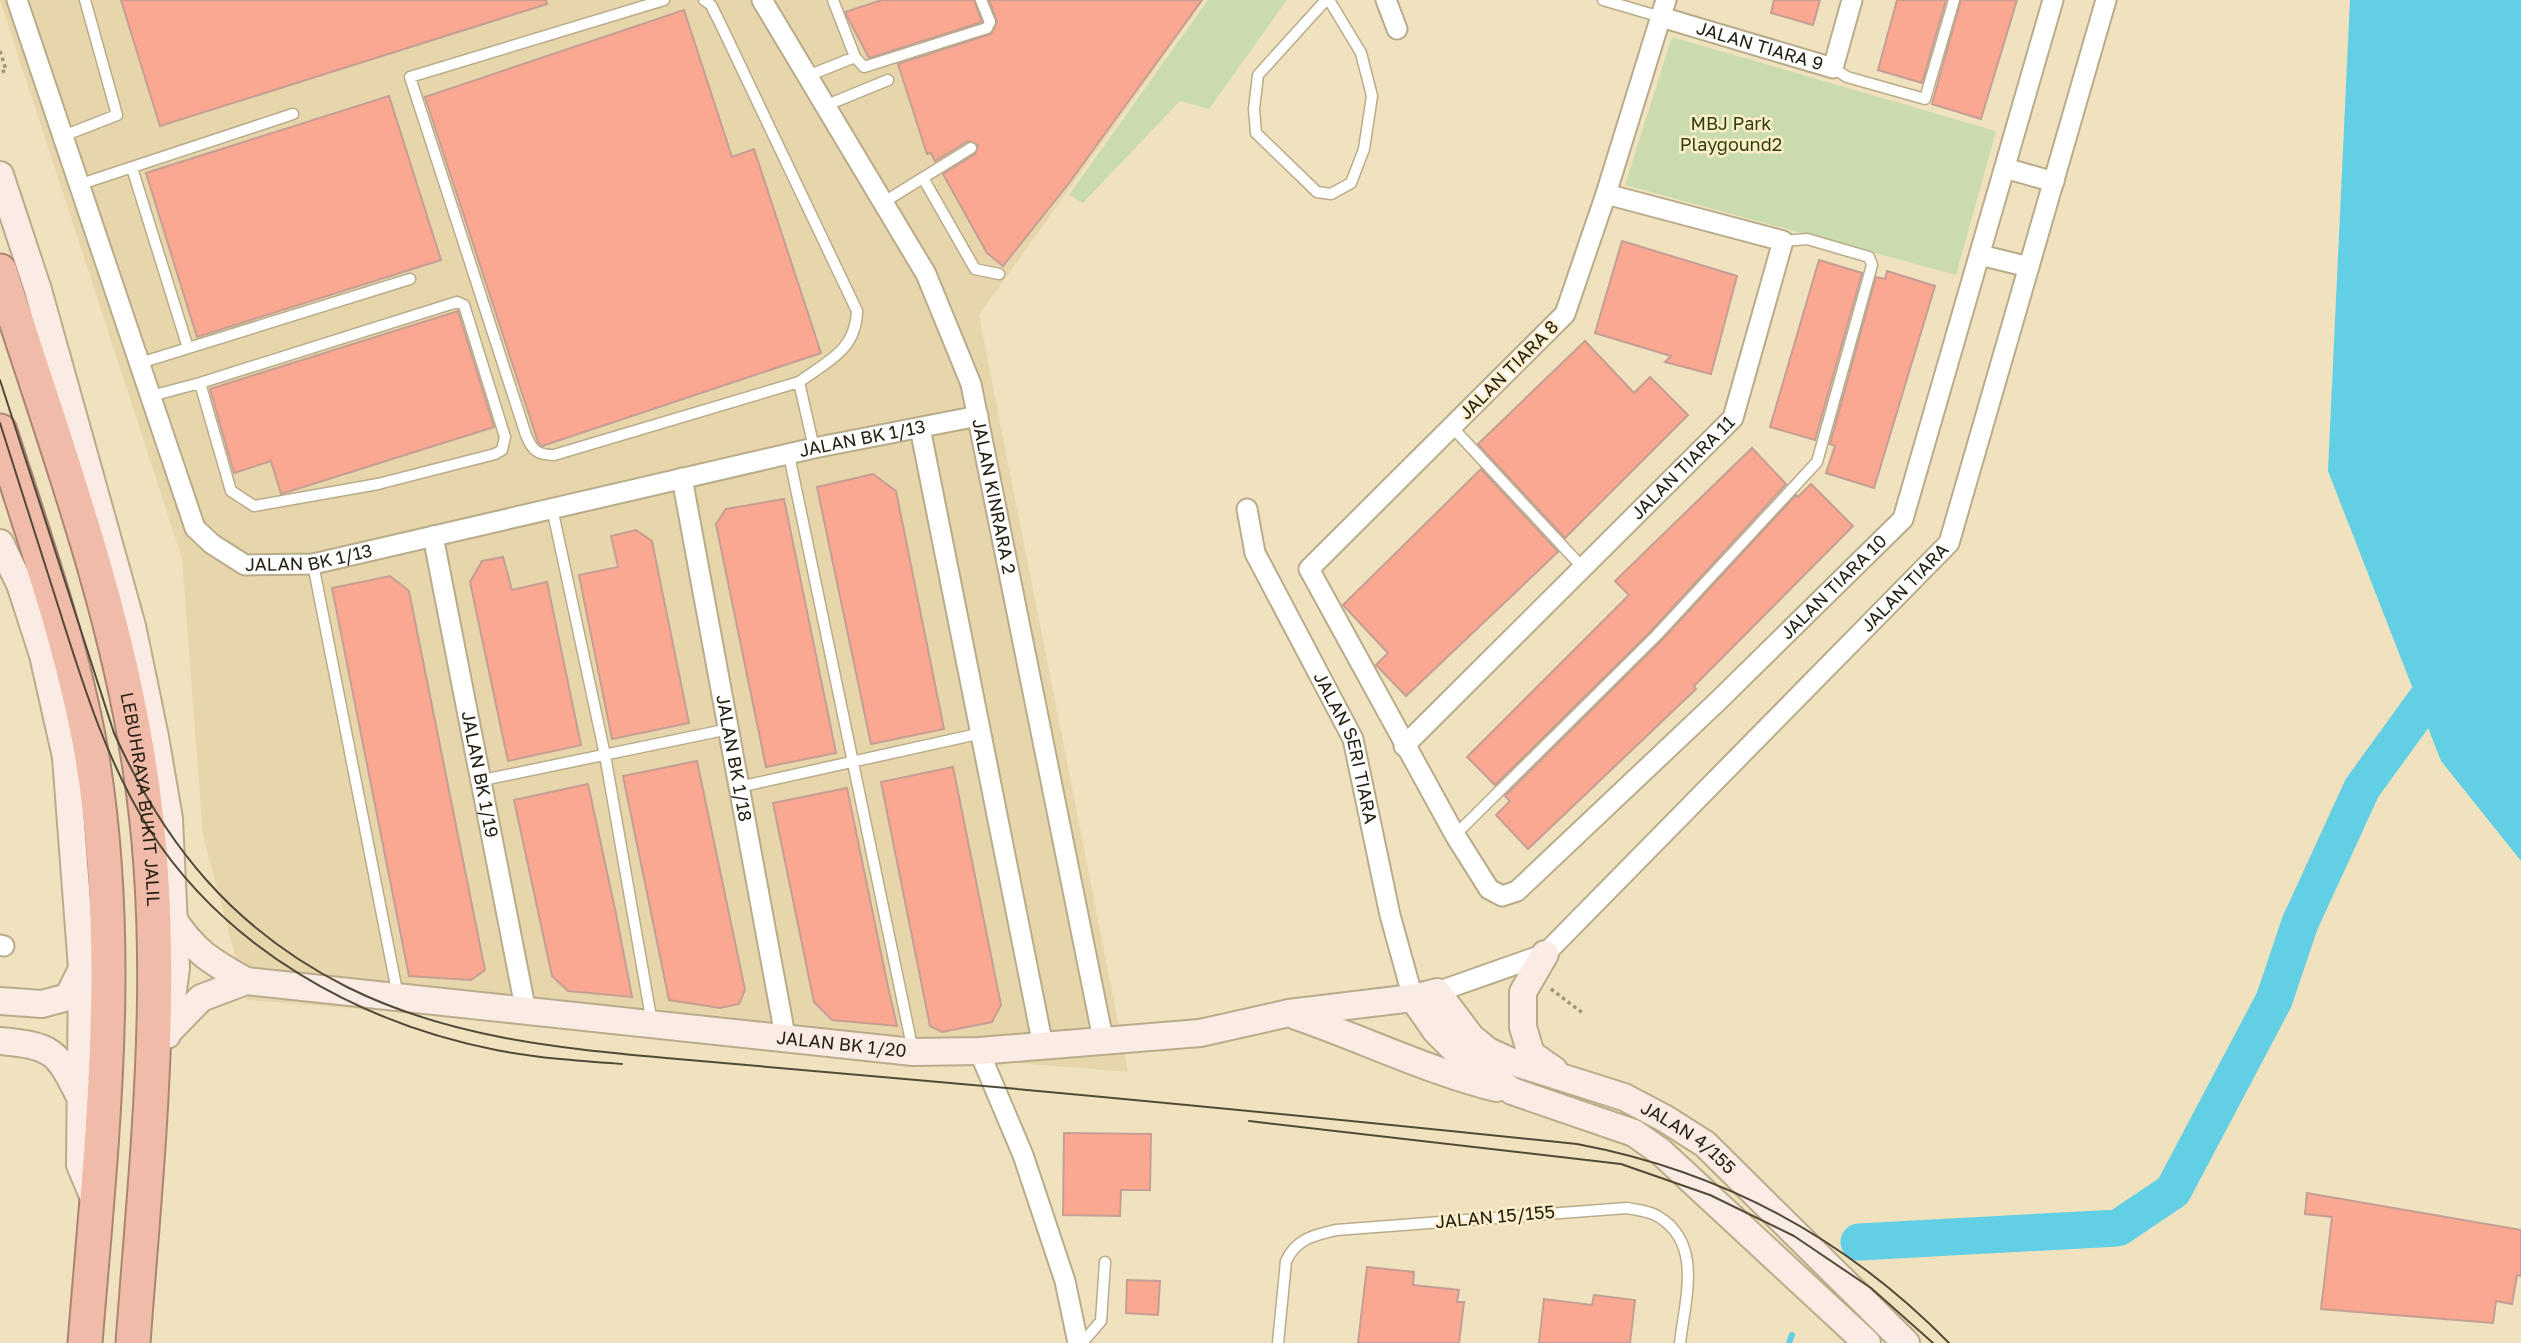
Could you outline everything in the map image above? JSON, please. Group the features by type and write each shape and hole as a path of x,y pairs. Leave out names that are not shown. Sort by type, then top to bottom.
{"highway":[{"name":"LEBUHRAYA BUKIT JALIL","path":"0,271 107,614 140,767 156,954 153,1078 133,1343"},
{"path":"0,431 65,635 90,747 102,841 110,932 103,1123 85,1343"}],"street":[{"name":"JALAN BK 1/13","path":"18,0 195,528 212,544 245,565 313,564 814,448 978,416"},
{"name":"JALAN KINRARA 2","path":"762,0 810,75 926,274 971,384 1103,1039"},
{"name":"JALAN TIARA 9","path":"1663,8 1833,68 1852,0"},
{"name":"JALAN TIARA 10","path":"1309,569 1404,746 1489,889 1502,896 1517,891 1718,701 1903,519 2053,0"},
{"name":"JALAN TIARA","path":"1425,995 1539,964 1949,543 2106,0"},
{"path":"1391,2 1397,29"},
{"name":"JALAN TIARA 8","path":"1309,569 1565,314 1606,194 1663,8"},
{"path":"2005,169 2054,182"},
{"path":"0,175 38,290 132,626 169,818 171,914 176,968 169,1031 153,1078"},
{"path":"1606,194 1783,241"},
{"name":"JALAN TIARA 11","path":"1404,746 1733,418 1783,241"},
{"path":"1980,255 2029,267"},
{"path":"920,428 1043,1046"},
{"name":"JALAN BK 1/18","path":"682,478 786,1041"},
{"name":"JALAN SERI TIARA","path":"1247,509 1255,552 1353,739 1390,915 1425,995"},
{"name":"JALAN BK 1/19","path":"433,536 483,780 526,1012"},
{"path":"0,543 20,584 43,655 66,757 82,968 80,1165 96,1205"},
{"name":"JALAN BK 1/20","path":"171,914 184,936 206,959 246,981 786,1041 914,1052 979,1051 1200,1033 1289,1013 1425,995"},
{"path":"1539,964 1523,992 1523,1027 1531,1054 1563,1077"},
{"path":"0,1001 42,1004 68,997 82,968"},
{"name":"JALAN BK 1/20","path":"169,1031 201,998 246,981"},
{"name":"JALAN 4/155","path":"1425,995 1488,1051 1624,1097 1705,1144 1906,1343"},
{"name":"JALAN 4/155","path":"1425,995 1436,1031 1461,1056 1511,1091 1634,1133 1661,1152 1867,1343"},
{"path":"1289,1013 1360,1038 1460,1079 1511,1091"},
{"path":"0,1041 38,1044 53,1053 68,1072 81,1098"},
{"path":"979,1051 1023,1155 1065,1281 1080,1343"}],"lane":[{"path":"62,137 117,115 85,0"},
{"path":"664,0 410,77 526,435 532,449 543,455 554,456 799,382 847,346 857,329 857,311 720,23 711,5 704,0"},
{"path":"833,0 855,57 864,67 987,28 990,22 981,0"},
{"path":"1327,0 1361,53 1372,96 1364,149 1351,183 1331,194 1317,192 1256,133 1254,109 1258,75 1327,0"},
{"path":"1603,0 1663,8"},
{"path":"1833,68 1847,77 1925,99 1954,0"},
{"path":"810,75 855,57"},
{"path":"827,105 888,80"},
{"path":"78,185 293,114"},
{"path":"884,202 971,148"},
{"path":"132,167 188,348"},
{"path":"923,178 975,269 999,274"},
{"path":"1455,835 1656,636 1817,462 1872,265 1869,257 1807,239 1783,241"},
{"path":"141,363 410,279"},
{"path":"151,396 457,302 464,305 505,437 502,450 495,454 378,484 254,506 231,491 200,383"},
{"path":"799,382 814,448"},
{"path":"1452,427 1583,568"},
{"path":"789,455 914,1052"},
{"path":"552,508 605,755 652,1025"},
{"path":"313,564 398,999"},
{"path":"483,780 729,729"},
{"path":"739,787 982,733"},
{"name":"JALAN 15/155","path":"1278,1343 1286,1262 1290,1253 1306,1237 1336,1230 1627,1208 1657,1215 1681,1236 1689,1262 1680,1343"},
{"path":"1080,1343 1101,1321 1105,1262"}],"path":[{"path":"0,51 6,71 0,73"},
{"path":"1539,964 1584,1014"}],"shaded area":[{"path":"0,0 1204,0 979,315 1128,1072 247,1000 203,836 182,558"}],"green space":[{"path":"1208,0 1287,0 1209,109 1180,101 1083,203 1069,195"},
{"name":"MBJ Park Playgound2","path":"1672,37 1996,131 1956,275 1625,185"}],"water":[{"path":"2350,0 2521,0 2521,861 2441,761 2328,471"}],"building":[{"path":"121,0 546,0 547,4 160,126"},
{"path":"882,0 974,0 982,22 869,58 845,12"},
{"path":"989,0 1202,0 1069,183 1003,266 987,253 943,174 975,154 978,145 968,141 935,161 931,153 927,154 898,64 991,34 997,22"},
{"path":"1774,0 1820,0 1813,25 1771,13"},
{"path":"1897,0 1946,0 1922,83 1878,70"},
{"path":"1961,0 2017,0 1981,119 1932,104"},
{"path":"684,10 732,157 754,149 821,353 542,446 538,442 425,97"},
{"path":"389,96 441,260 197,337 146,173"},
{"path":"1622,241 1737,276 1711,374 1665,362 1671,356 1595,333"},
{"path":"1819,260 1862,273 1815,440 1770,427"},
{"path":"1887,271 1935,286 1874,488 1826,473 1835,446 1830,444 1876,277 1885,279"},
{"path":"458,311 494,427 281,494 271,461 234,473 210,389"},
{"path":"1585,341 1634,393 1650,377 1688,415 1565,538 1478,444"},
{"path":"1752,448 1786,484 1651,631 1495,785 1467,757 1629,595 1615,581"},
{"path":"1481,469 1558,552 1406,696 1376,665 1388,653 1343,605"},
{"path":"873,474 896,491 944,729 871,744 817,487"},
{"path":"1811,484 1853,526 1694,686 1696,689 1528,849 1496,815 1510,801 1505,796 1661,641 1796,495 1798,497"},
{"path":"784,499 836,753 766,767 716,524 726,509"},
{"path":"636,530 652,541 689,723 612,739 579,575 618,567 611,536"},
{"path":"503,557 512,590 547,582 581,745 508,761 470,582 482,561"},
{"path":"390,576 409,591 485,970 471,980 409,976 332,588"},
{"path":"697,761 745,990 739,1004 720,1008 669,1000 623,776"},
{"path":"953,767 1001,1005 992,1022 942,1032 930,1026 881,782"},
{"path":"588,784 632,997 568,991 552,976 514,800"},
{"path":"847,788 897,1026 832,1020 814,1002 773,803"},
{"path":"1064,1133 1151,1134 1150,1190 1121,1190 1120,1216 1063,1215"},
{"path":"2307,1193 2521,1230 2521,1276 2517,1275 2512,1304 2496,1301 2493,1323 2321,1309 2332,1217 2305,1214"},
{"path":"1367,1267 1414,1272 1413,1285 1459,1290 1457,1302 1464,1302 1459,1343 1358,1343"},
{"path":"1127,1280 1160,1281 1158,1315 1126,1313"},
{"path":"1594,1295 1635,1300 1630,1343 1539,1343 1544,1299 1592,1305"}],"waterway":[{"path":"1859,1242 2118,1228 2173,1191 2274,1000 2300,923 2362,788 2449,668"},
{"path":"1789,1343 1792,1335"}],"tram line":[{"path":"0,380 114,733 134,774 180,848 207,881 270,939 347,987 385,1004 463,1029 584,1050 1577,1144 1630,1156 1681,1172 1731,1191 1778,1214 1868,1271 1949,1343"},
{"path":"0,423 79,670 109,752 149,829 180,872 216,910 257,945 300,974 346,1000 395,1021 445,1038 496,1050 622,1064"},
{"path":"1249,1121 1621,1164 1710,1195 1794,1236 1871,1288 1933,1343"}]}
